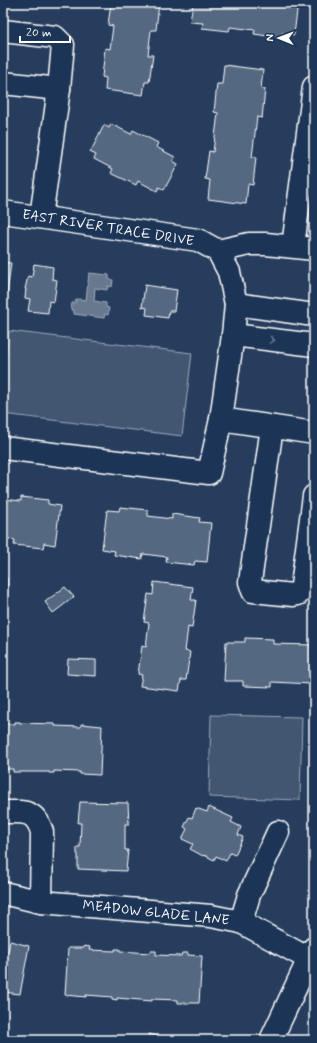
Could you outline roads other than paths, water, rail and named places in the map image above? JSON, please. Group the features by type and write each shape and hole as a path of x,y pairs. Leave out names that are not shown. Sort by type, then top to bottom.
{"street":[{"path":"3,31 55,37 63,45 41,217"},
{"path":"3,83 58,89"},
{"path":"293,246 314,87"},
{"name":"EAST RIVER TRACE DRIVE","path":"3,212 198,240 218,251"},
{"path":"3,448 209,473 221,419 236,304 229,272 218,251 249,244 293,246 314,249"},
{"path":"236,304 314,315"},
{"path":"233,335 314,345"},
{"path":"221,419 314,433"},
{"path":"272,427 250,582 253,590 293,595 298,594 302,586 314,496"},
{"path":"3,812 27,812 39,821 42,832 41,902"},
{"path":"241,922 249,895 278,832"},
{"name":"MEADOW GLADE LANE","path":"3,893 41,902 211,916 241,922 312,953"},
{"path":"271,1040 312,953"}]}
